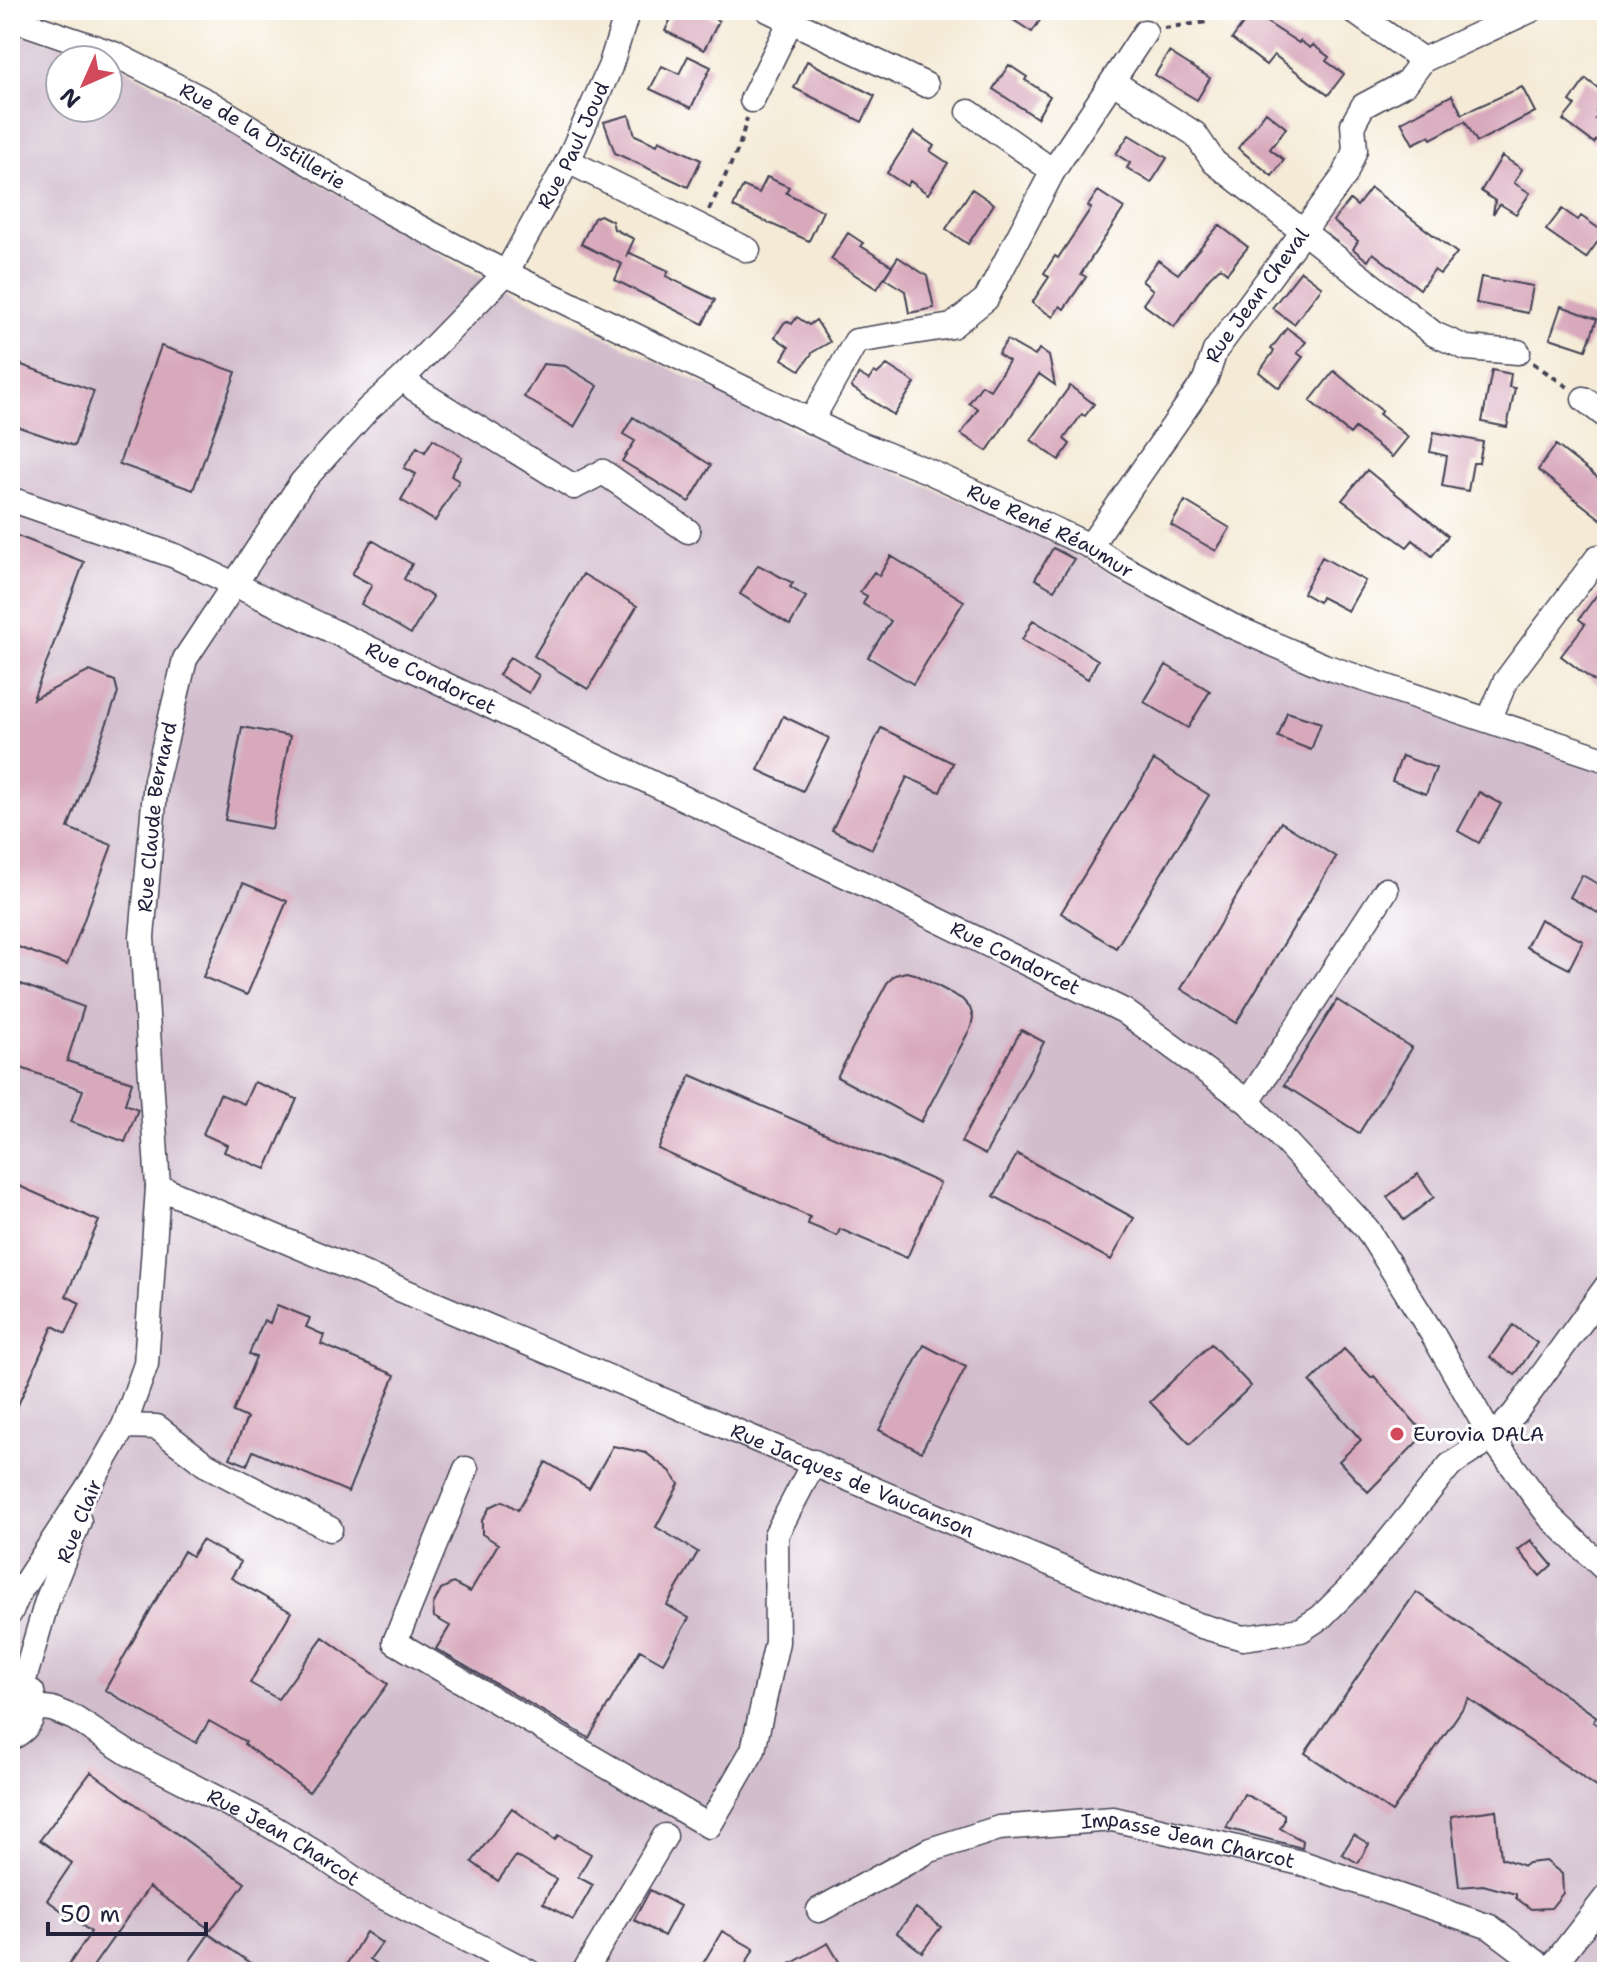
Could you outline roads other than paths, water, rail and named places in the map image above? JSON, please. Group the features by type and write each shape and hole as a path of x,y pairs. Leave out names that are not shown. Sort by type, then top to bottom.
{"street":[{"name":"Rue Paul Joud","path":"506,273 568,161 610,67 628,10"},
{"path":"768,10 793,16 926,85"},
{"path":"1352,10 1423,60 1531,10"},
{"path":"752,100 793,16"},
{"name":"Rue de la Distillerie","path":"10,18 114,54 210,103 390,212 506,273"},
{"path":"811,421 856,341 952,326 986,299 1053,171 1145,32"},
{"name":"Rue Jean Cheval","path":"1090,546 1205,380 1215,351 1345,175 1355,150 1353,124 1363,106 1406,83 1423,60"},
{"path":"1113,82 1195,134 1214,162 1434,334 1466,348 1518,352"},
{"path":"969,112 1053,171"},
{"path":"568,161 748,250"},
{"name":"Rue Claude Bernard","path":"99,1470 124,1426 146,1364 158,1187 142,937 156,780 185,659 302,482 368,409 403,378 506,273"},
{"name":"Rue René Réaumur","path":"506,273 850,440 942,477 1090,546 1120,566 1232,626 1324,666 1607,760"},
{"path":"403,378 415,389 574,487 603,472 688,531"},
{"path":"1584,399 1607,417"},
{"name":"Rue Condorcet","path":"10,499 175,556 1124,1011 1248,1102 1367,1229 1432,1333 1492,1438 1550,1517 1607,1571"},
{"path":"1489,720 1505,682 1598,557"},
{"path":"1248,1102 1386,890"},
{"name":"Rue Jacques de Vaucanson","path":"158,1187 1198,1625 1243,1638 1301,1630 1321,1617 1354,1584 1450,1465 1492,1438 1515,1413 1607,1286"},
{"path":"124,1426 157,1427 205,1464 330,1529"},
{"path":"466,1469 395,1642 709,1826 753,1750 777,1642 776,1535 814,1462"},
{"name":"Rue Clair","path":"10,1613 20,1591 99,1470"},
{"name":"Rue Clair","path":"17,1676 99,1470"},
{"path":"10,1738 25,1729 35,1707 30,1687 17,1676"},
{"name":"Rue Jean Charcot","path":"35,1707 52,1709 74,1718 128,1753 269,1825 372,1891 529,1972"},
{"name":"Impasse Jean Charcot","path":"819,1910 930,1850 999,1828 1113,1819 1305,1864 1476,1922 1490,1927 1548,1971"},
{"path":"584,1972 665,1836"},
{"path":"1548,1971 1607,1896"}],"place":[{"name":"Eurovia DALA","path":"1397,1434"}]}
